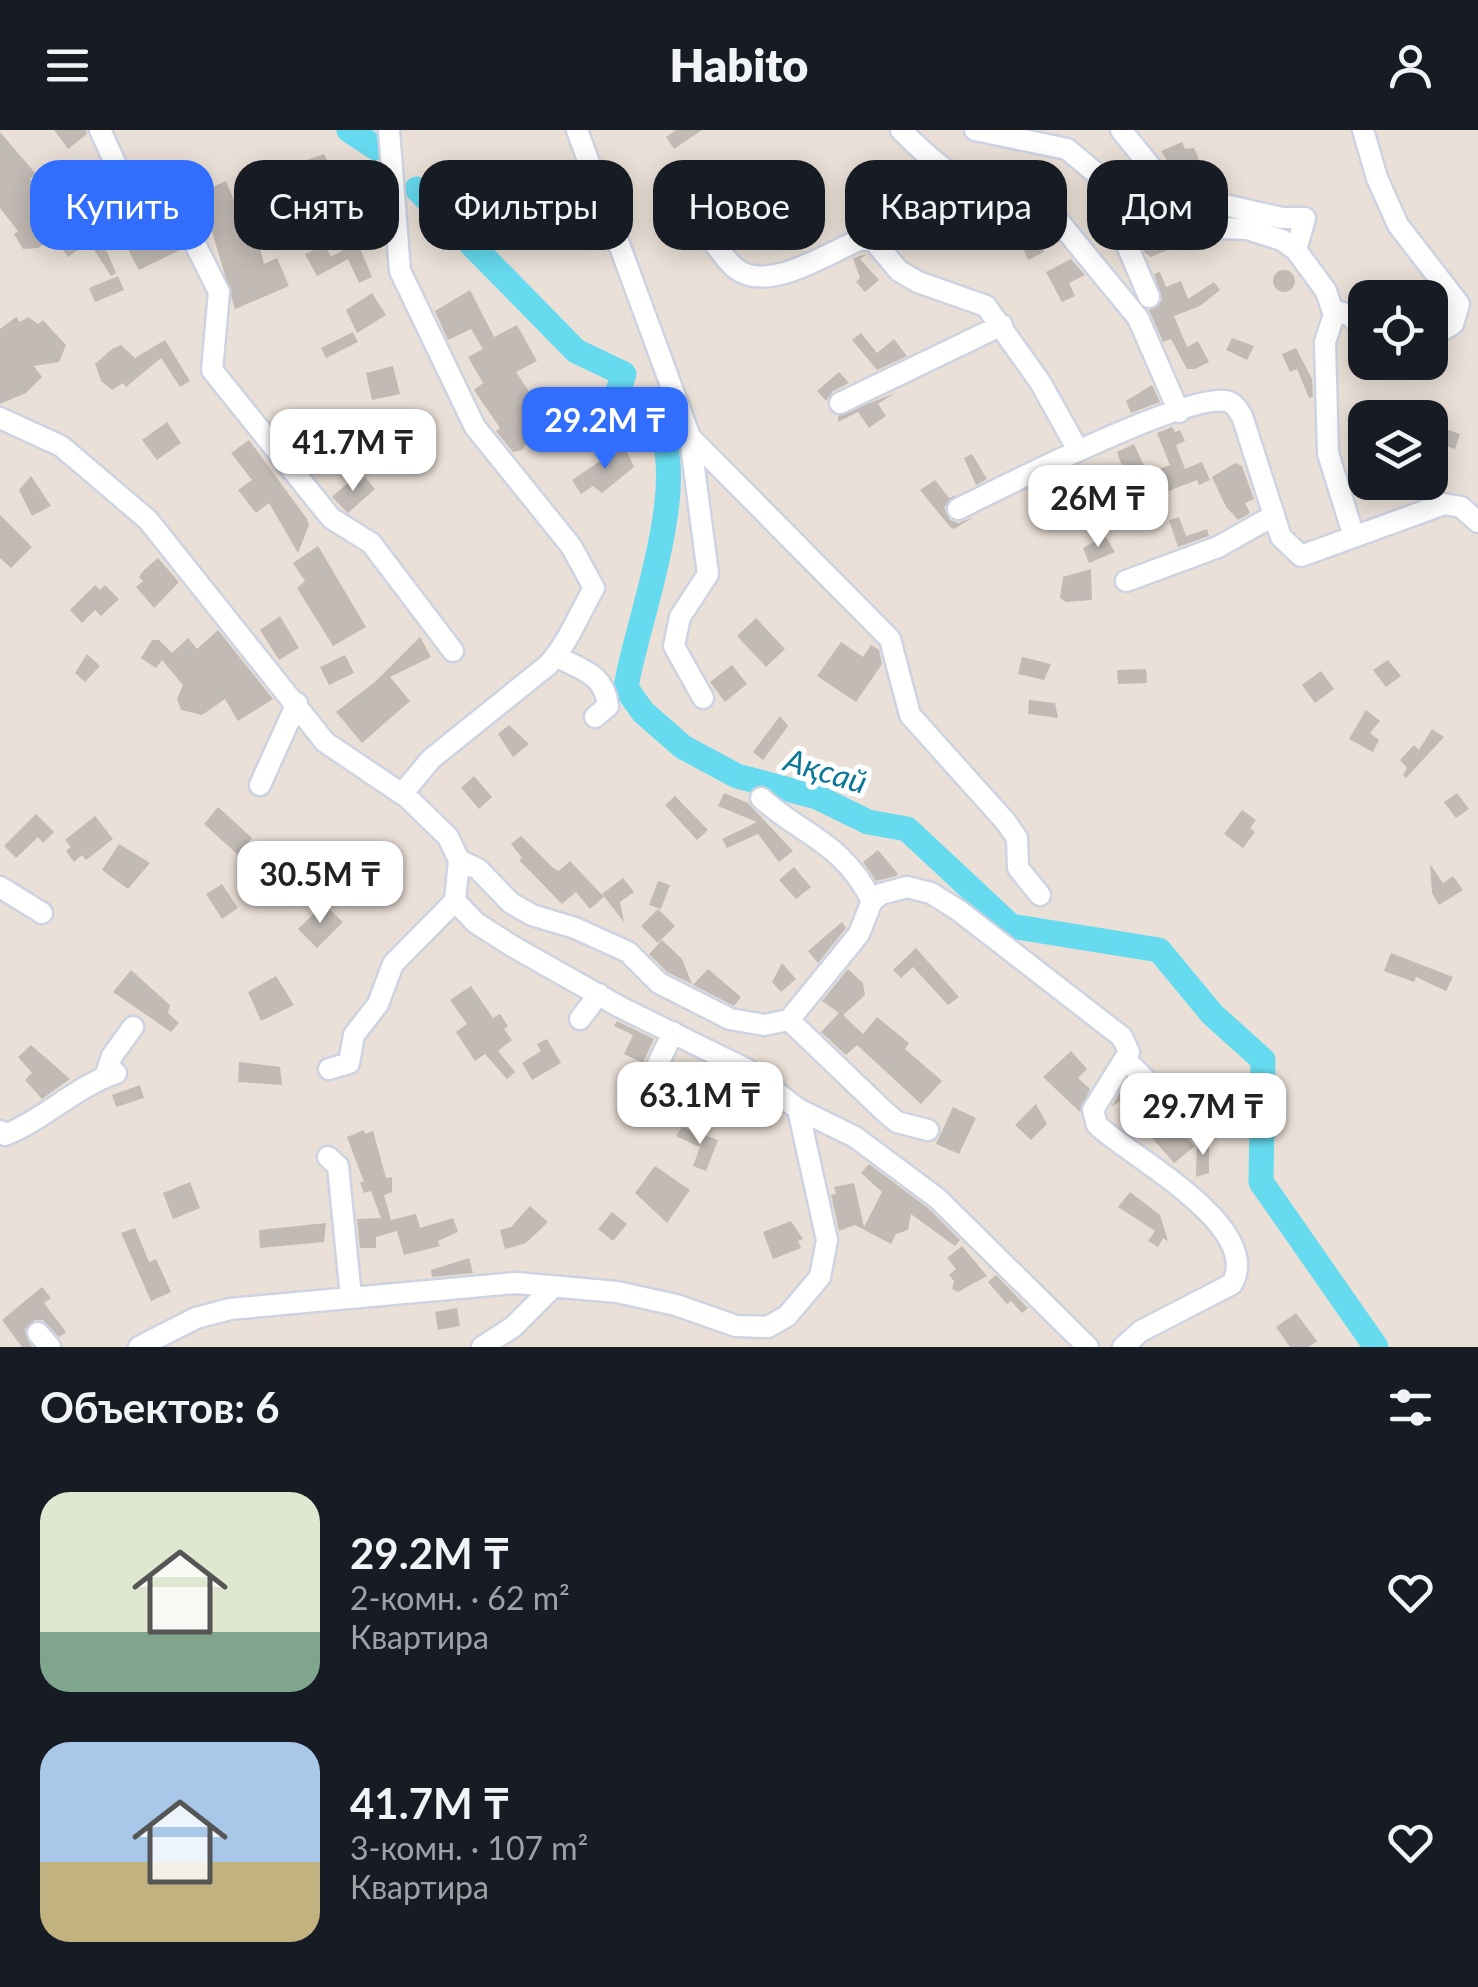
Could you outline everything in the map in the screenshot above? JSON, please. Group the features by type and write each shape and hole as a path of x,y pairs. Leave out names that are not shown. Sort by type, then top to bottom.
{"street":[{"path":"100,130 124,182 141,196 177,208 210,271 219,292 212,370 331,518 371,543 454,651"},
{"path":"389,130 400,271 475,427 594,580 594,588 556,656 431,759 402,794"},
{"path":"577,130 690,438 708,574 680,617 674,646 702,698"},
{"path":"901,130 927,156 964,181 1006,202 1042,206 1051,212 1138,318 1178,412"},
{"path":"974,130 1067,150 1087,165"},
{"path":"1121,130 1172,193 1282,218 1305,218 1296,250"},
{"path":"1363,130 1376,178 1398,225 1440,280"},
{"path":"1228,228 1247,229 1282,240 1296,250 1326,291 1333,310 1324,354 1328,453 1354,537"},
{"path":"721,250 737,270 754,276 790,270 862,238 874,240 899,271 986,306 1002,325 1078,450"},
{"path":"1129,250 1148,297"},
{"path":"1448,290 1459,304 1453,324 1448,327"},
{"path":"1333,310 1348,316"},
{"path":"840,403 1002,325"},
{"path":"958,509 1078,450 1208,402 1234,404 1252,438 1280,537 1301,556 1444,504 1461,507 1478,522"},
{"path":"0,418 61,446 148,520 337,753 402,794 448,837 460,860 478,870 511,903 628,952 659,983 686,998 730,1019 764,1025 789,1020 859,934 872,901 907,886 944,901 1122,1037 1130,1052 1093,1110 1097,1125 1184,1191 1225,1231 1239,1262 1232,1284 1141,1331 1123,1347"},
{"path":"690,438 890,639 910,716 1006,822 1017,838 1018,868 1040,895"},
{"path":"1126,581 1218,547 1273,516"},
{"path":"556,656 596,675 606,687 608,706 595,717"},
{"path":"260,785 297,703"},
{"path":"761,798 832,847 872,901"},
{"path":"329,1069 349,1063 354,1035 378,1004 393,964 455,901 460,860"},
{"path":"0,887 42,912"},
{"path":"455,901 476,923 599,994 748,1070 798,1109 835,1124 937,1198 1088,1347"},
{"path":"580,1019 599,994"},
{"path":"789,1020 896,1122 928,1130"},
{"path":"0,1131 6,1135 20,1129 111,1075 112,1056 133,1028"},
{"path":"636,1109 673,1032"},
{"path":"1125,1059 1189,1122"},
{"path":"139,1347 196,1318 240,1303 516,1283 653,1299 736,1326 768,1327 787,1316 810,1292 826,1262 826,1240 798,1109"},
{"path":"328,1156 338,1166 351,1297"},
{"path":"482,1347 513,1327 553,1287"}],"building":[{"path":"54,130 86,130 87,134 68,149"},
{"path":"676,130 702,130 674,149 666,137"},
{"path":"0,132 30,167 30,249 23,249 14,234 18,231 0,208"},
{"path":"1182,142 1185,149 1194,148 1199,159 1167,160 1161,151"},
{"path":"226,181 234,200 234,250 260,250 264,264 277,258 289,286 235,309 214,238 214,186"},
{"path":"94,250 106,250 116,273 111,276"},
{"path":"128,250 180,250 139,270"},
{"path":"328,250 331,257 343,250 361,250 372,277 359,283 348,259 317,276 305,254"},
{"path":"1024,250 1043,250 1044,252 1028,260"},
{"path":"1144,250 1168,250 1151,257"},
{"path":"867,254 860,259 879,280 865,292 856,282 860,278 853,258"},
{"path":"1071,259 1085,275 1069,283 1075,296 1062,302 1046,272"},
{"path":"1284,270 1292,273 1292,289 1284,292 1276,289 1273,281 1276,273"},
{"path":"1160,272 1166,287 1181,281 1188,299 1214,282 1220,290 1200,306 1174,316 1187,347 1198,341 1209,362 1195,369 1187,369 1171,339 1163,342 1149,310 1162,300 1154,274"},
{"path":"118,276 124,290 95,302 89,288"},
{"path":"470,290 494,337 517,325 537,361 516,372 542,411 521,424 531,437 522,450 513,452 496,431 500,428 474,390 483,383 468,357 483,349 471,329 448,340 435,311"},
{"path":"372,293 386,315 357,333 346,310"},
{"path":"16,317 20,322 28,317 38,324 43,320 66,345 59,362 34,366 42,377 26,393 0,404 0,329"},
{"path":"353,332 358,342 326,358 321,348"},
{"path":"861,333 877,353 894,339 907,356 877,370 852,340"},
{"path":"1232,338 1254,346 1247,360 1226,350"},
{"path":"165,340 190,381 180,387 161,358 126,387 123,383 112,390 101,381 95,364 112,349 121,345 135,358"},
{"path":"1296,348 1312,379 1313,397 1309,398 1297,369 1290,372 1282,354"},
{"path":"393,366 400,394 372,400 366,373"},
{"path":"839,372 849,383 833,391 826,401 817,391"},
{"path":"1152,385 1160,402 1131,413 1126,401"},
{"path":"895,393 878,404 886,416 869,428 858,412 838,422 838,416"},
{"path":"380,420 391,436 377,445 366,428"},
{"path":"167,422 181,443 157,460 142,440"},
{"path":"1172,427 1175,432 1180,430 1185,441 1176,445 1185,469 1202,462 1210,480 1199,485 1197,480 1158,495 1149,473 1170,465 1157,433"},
{"path":"1448,430 1460,434 1455,449 1448,447"},
{"path":"249,440 307,519 309,525 298,553 269,503 256,513 238,490 252,480 231,453"},
{"path":"1134,444 1144,466 1125,474 1117,452"},
{"path":"624,445 634,467 602,493 593,486 581,494 572,480"},
{"path":"972,454 987,479 976,485 964,458"},
{"path":"1235,463 1242,466 1254,499 1245,503 1250,513 1238,520 1226,507 1212,477"},
{"path":"31,476 51,506 32,516 19,490"},
{"path":"365,477 375,489 348,513 332,497 351,480 356,485"},
{"path":"935,480 949,498 956,495 944,507 950,520 958,523 974,517 954,529 950,527 920,490"},
{"path":"0,515 32,547 11,568 0,558"},
{"path":"1179,517 1186,536 1207,529 1209,536 1178,547 1169,520"},
{"path":"1105,536 1115,552 1089,563 1083,548"},
{"path":"318,546 366,627 333,646 297,588 305,581 293,563"},
{"path":"158,558 179,582 154,608 136,587 143,581 139,577 144,570"},
{"path":"1091,569 1092,600 1066,602 1060,598 1063,577"},
{"path":"95,585 100,590 105,585 119,599 101,616 95,610 82,623 70,610"},
{"path":"280,616 299,648 279,660 260,630"},
{"path":"756,618 785,649 766,667 737,636"},
{"path":"218,630 273,699 238,721 225,699 202,715 181,710 177,699 183,685 162,660 156,668 141,658 152,640 159,640 172,653 188,638 197,649"},
{"path":"420,637 431,657 390,677 410,701 362,743 336,712 376,681"},
{"path":"841,642 863,657 871,645 879,650 882,664 856,702 817,676"},
{"path":"87,654 100,666 85,682 75,673"},
{"path":"345,655 354,673 329,685 320,667"},
{"path":"1022,657 1051,664 1044,680 1018,674"},
{"path":"1388,660 1401,676 1386,687 1373,670"},
{"path":"732,665 747,684 725,702 710,682"},
{"path":"1146,669 1147,683 1118,684 1117,670"},
{"path":"1321,671 1334,689 1315,703 1302,685"},
{"path":"1029,700 1055,703 1058,718 1028,714"},
{"path":"1366,710 1380,721 1370,733 1379,740 1373,752 1349,739"},
{"path":"780,716 788,726 763,760 753,752"},
{"path":"509,725 529,744 513,757 498,734"},
{"path":"1432,729 1444,737 1406,778 1403,775 1407,768 1400,760 1414,745 1419,750"},
{"path":"474,776 492,797 479,809 461,788"},
{"path":"724,793 748,803 793,851 779,862 758,834 727,848 722,839 757,822 718,806"},
{"path":"1457,793 1469,809 1456,818 1444,802"},
{"path":"675,796 708,830 697,840 665,805"},
{"path":"218,807 252,838 238,855 204,824"},
{"path":"1242,810 1256,820 1250,828 1255,832 1243,848 1224,834"},
{"path":"36,814 54,832 43,843 38,837 16,858 4,846"},
{"path":"95,816 113,839 86,860 82,855 74,862 66,851 71,847 65,840"},
{"path":"521,836 553,868 559,871 570,861 604,897 590,909 576,892 562,904 519,860 522,858 511,844"},
{"path":"119,844 150,863 128,889 102,870"},
{"path":"878,850 896,876 876,881 863,862"},
{"path":"1430,864 1443,883 1453,876 1463,890 1439,905 1432,893"},
{"path":"354,866 365,877 347,894 336,882"},
{"path":"794,867 811,887 796,899 779,880"},
{"path":"623,878 634,892 620,902 624,922 602,894"},
{"path":"658,881 670,885 661,909 649,905"},
{"path":"222,884 238,908 222,919 206,894"},
{"path":"324,904 343,922 317,948 298,929"},
{"path":"658,909 675,926 658,943 641,926"},
{"path":"842,922 846,928 818,963 808,951"},
{"path":"662,940 682,959 692,984 667,972 649,954"},
{"path":"916,948 959,997 948,1005 913,967 901,978 893,970"},
{"path":"1391,953 1453,977 1446,991 1416,977 1414,982 1384,971"},
{"path":"782,963 796,979 781,992 772,982"},
{"path":"708,969 741,997 734,1006 693,985"},
{"path":"848,969 863,983 865,995 843,1015 863,1034 877,1017 909,1043 905,1049 942,1081 921,1104 857,1045 846,1055 821,1032 839,1013 822,1001"},
{"path":"131,970 170,1005 168,1013 179,1023 171,1032 113,992"},
{"path":"276,976 294,1005 261,1021 248,992"},
{"path":"471,986 493,1018 500,1014 508,1026 504,1029 512,1040 498,1051 515,1072 507,1079 485,1054 475,1061 456,1032 467,1024 450,1000"},
{"path":"617,1021 654,1039 643,1063 624,1054 633,1035 614,1026"},
{"path":"547,1039 561,1063 532,1080 522,1063 541,1051 537,1044"},
{"path":"31,1045 70,1079 42,1099 25,1080 32,1073 18,1057"},
{"path":"1071,1051 1087,1069 1078,1078 1090,1089 1080,1112 1043,1077"},
{"path":"239,1062 280,1067 282,1085 238,1082"},
{"path":"674,1062 698,1076 709,1068 765,1101 750,1122 709,1091 698,1107 690,1101 684,1106 672,1099 677,1092 664,1084"},
{"path":"1127,1081 1195,1146 1174,1163 1120,1101 1111,1107"},
{"path":"140,1085 144,1098 116,1107 112,1095"},
{"path":"1036,1104 1047,1124 1031,1140 1015,1125"},
{"path":"953,1107 976,1118 959,1154 936,1144"},
{"path":"682,1127 718,1140 706,1171 693,1166 700,1147 676,1136"},
{"path":"364,1130 365,1134 373,1131 386,1178 392,1177 392,1192 384,1195 391,1220 416,1214 420,1228 453,1218 458,1232 438,1241 440,1246 404,1255 397,1231 376,1237 376,1248 360,1248 357,1219 381,1218 371,1191 364,1193 360,1182 364,1182 347,1137"},
{"path":"1197,1140 1209,1140 1209,1173 1196,1177"},
{"path":"869,1164 928,1208 960,1240 955,1246 911,1214 908,1230 896,1234 891,1244 855,1225 839,1231 831,1195 836,1194 834,1187 854,1183 864,1227 882,1192 861,1173"},
{"path":"655,1166 690,1190 667,1223 635,1193"},
{"path":"190,1182 200,1208 173,1219 163,1193"},
{"path":"1130,1192 1160,1215 1168,1241 1163,1238 1158,1247 1148,1241 1155,1231 1118,1207"},
{"path":"530,1206 548,1222 526,1243 505,1249 500,1230 511,1227"},
{"path":"612,1212 627,1224 613,1241 598,1229"},
{"path":"791,1221 803,1239 798,1241 801,1248 773,1259 763,1232"},
{"path":"326,1223 324,1242 260,1248 259,1230"},
{"path":"135,1228 149,1262 156,1259 171,1292 151,1301 121,1233"},
{"path":"962,1246 987,1276 958,1292 952,1289 954,1281 949,1275 956,1269 947,1258"},
{"path":"469,1258 473,1273 432,1277 431,1270"},
{"path":"996,1275 1028,1308 1022,1313 1011,1301 1007,1304 988,1282"},
{"path":"42,1287 51,1298 44,1303 66,1332 59,1337 43,1320 35,1320 25,1329 32,1347 22,1347 2,1320"},
{"path":"457,1308 460,1326 438,1330 435,1312"},
{"path":"1296,1313 1317,1341 1309,1347 1290,1347 1276,1327"}],"waterway":[{"name":"Ақсай","path":"349,130 376,148"},
{"name":"Ақсай","path":"417,189 576,351 624,374 612,408 647,415 662,436 668,467 667,504 626,688 643,712 683,747 737,776 817,797 868,822 907,829 1011,926 1159,950 1212,1014 1263,1060 1261,1182 1376,1347"}]}
